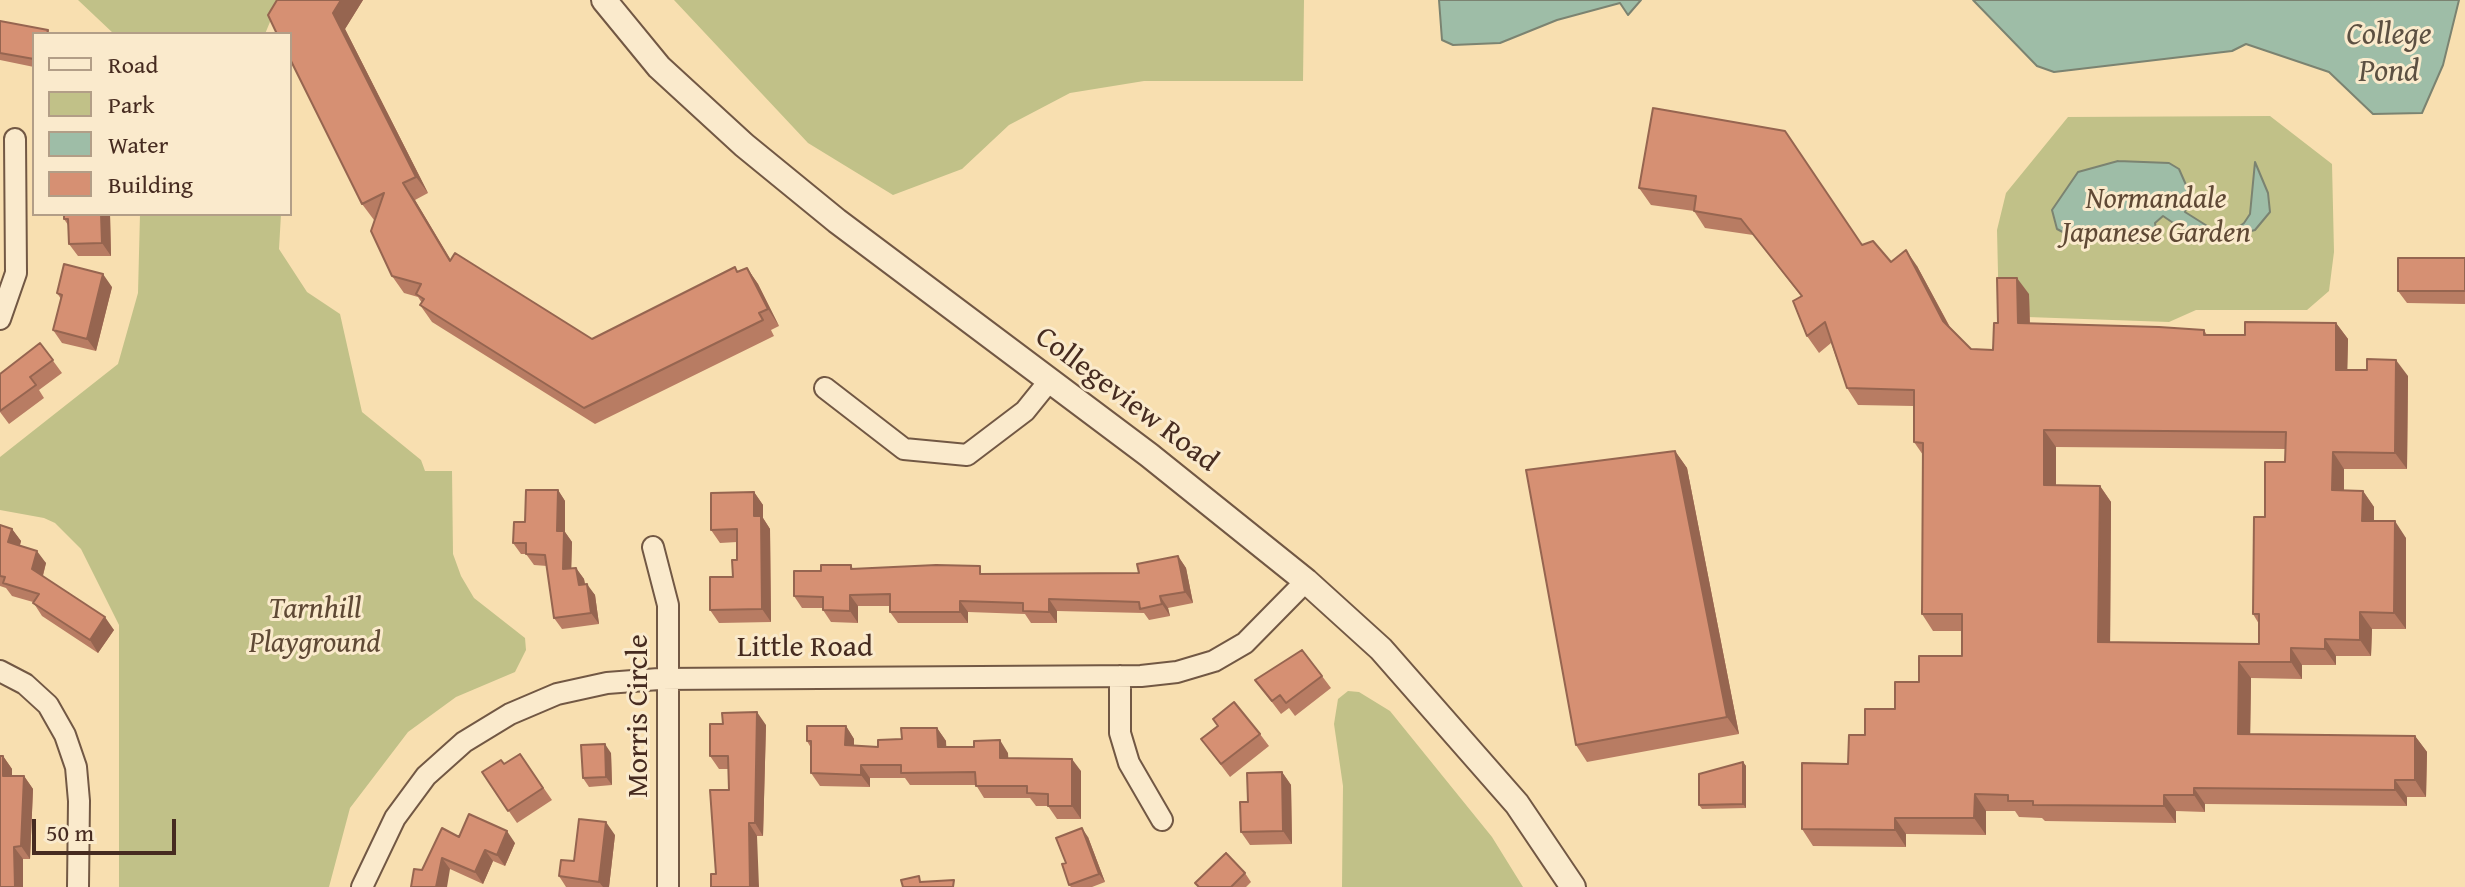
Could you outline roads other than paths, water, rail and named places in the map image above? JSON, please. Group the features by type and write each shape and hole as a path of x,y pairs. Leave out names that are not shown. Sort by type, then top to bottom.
{"street":[{"name":"Collegeview Road","path":"604,0 659,67 744,145 837,221 1050,380 1306,581 1381,649 1451,725 1517,804 1573,887"},
{"path":"0,319 16,273 15,139"},
{"path":"825,388 904,449 967,455 1025,411 1050,380"},
{"name":"Morris Circle","path":"653,547 668,605 668,887"},
{"name":"Little Road","path":"362,887 395,818 426,776 464,742 510,714 557,694 607,683 669,679 1120,676 1177,672 1214,661 1245,643 1306,581"},
{"path":"0,671 25,684 48,705 65,735 76,767 79,801 78,887"},
{"path":"1120,676 1120,733 1129,763 1162,820"}],"water":[{"path":"1439,0 1641,0 1628,15 1620,3 1557,20 1500,43 1453,45 1442,40"},
{"name":"College Pond","path":"1973,0 2459,0 2443,65 2422,113 2373,114 2329,72 2246,44 2232,51 2054,72 2037,66"},
{"path":"2118,161 2169,163 2179,169 2190,194 2185,212 2212,229 2236,229 2250,214 2255,162 2268,193 2270,212 2255,230 2229,237 2211,236 2194,229 2185,231 2163,216 2155,223 2158,240 2137,243 2127,234 2121,240 2080,241 2057,229 2052,210 2078,172"}],"park label":[{"name":"Normandale Japanese Garden","path":"2156,217"},
{"name":"Tarnhill Playground","path":"315,627"}]}
